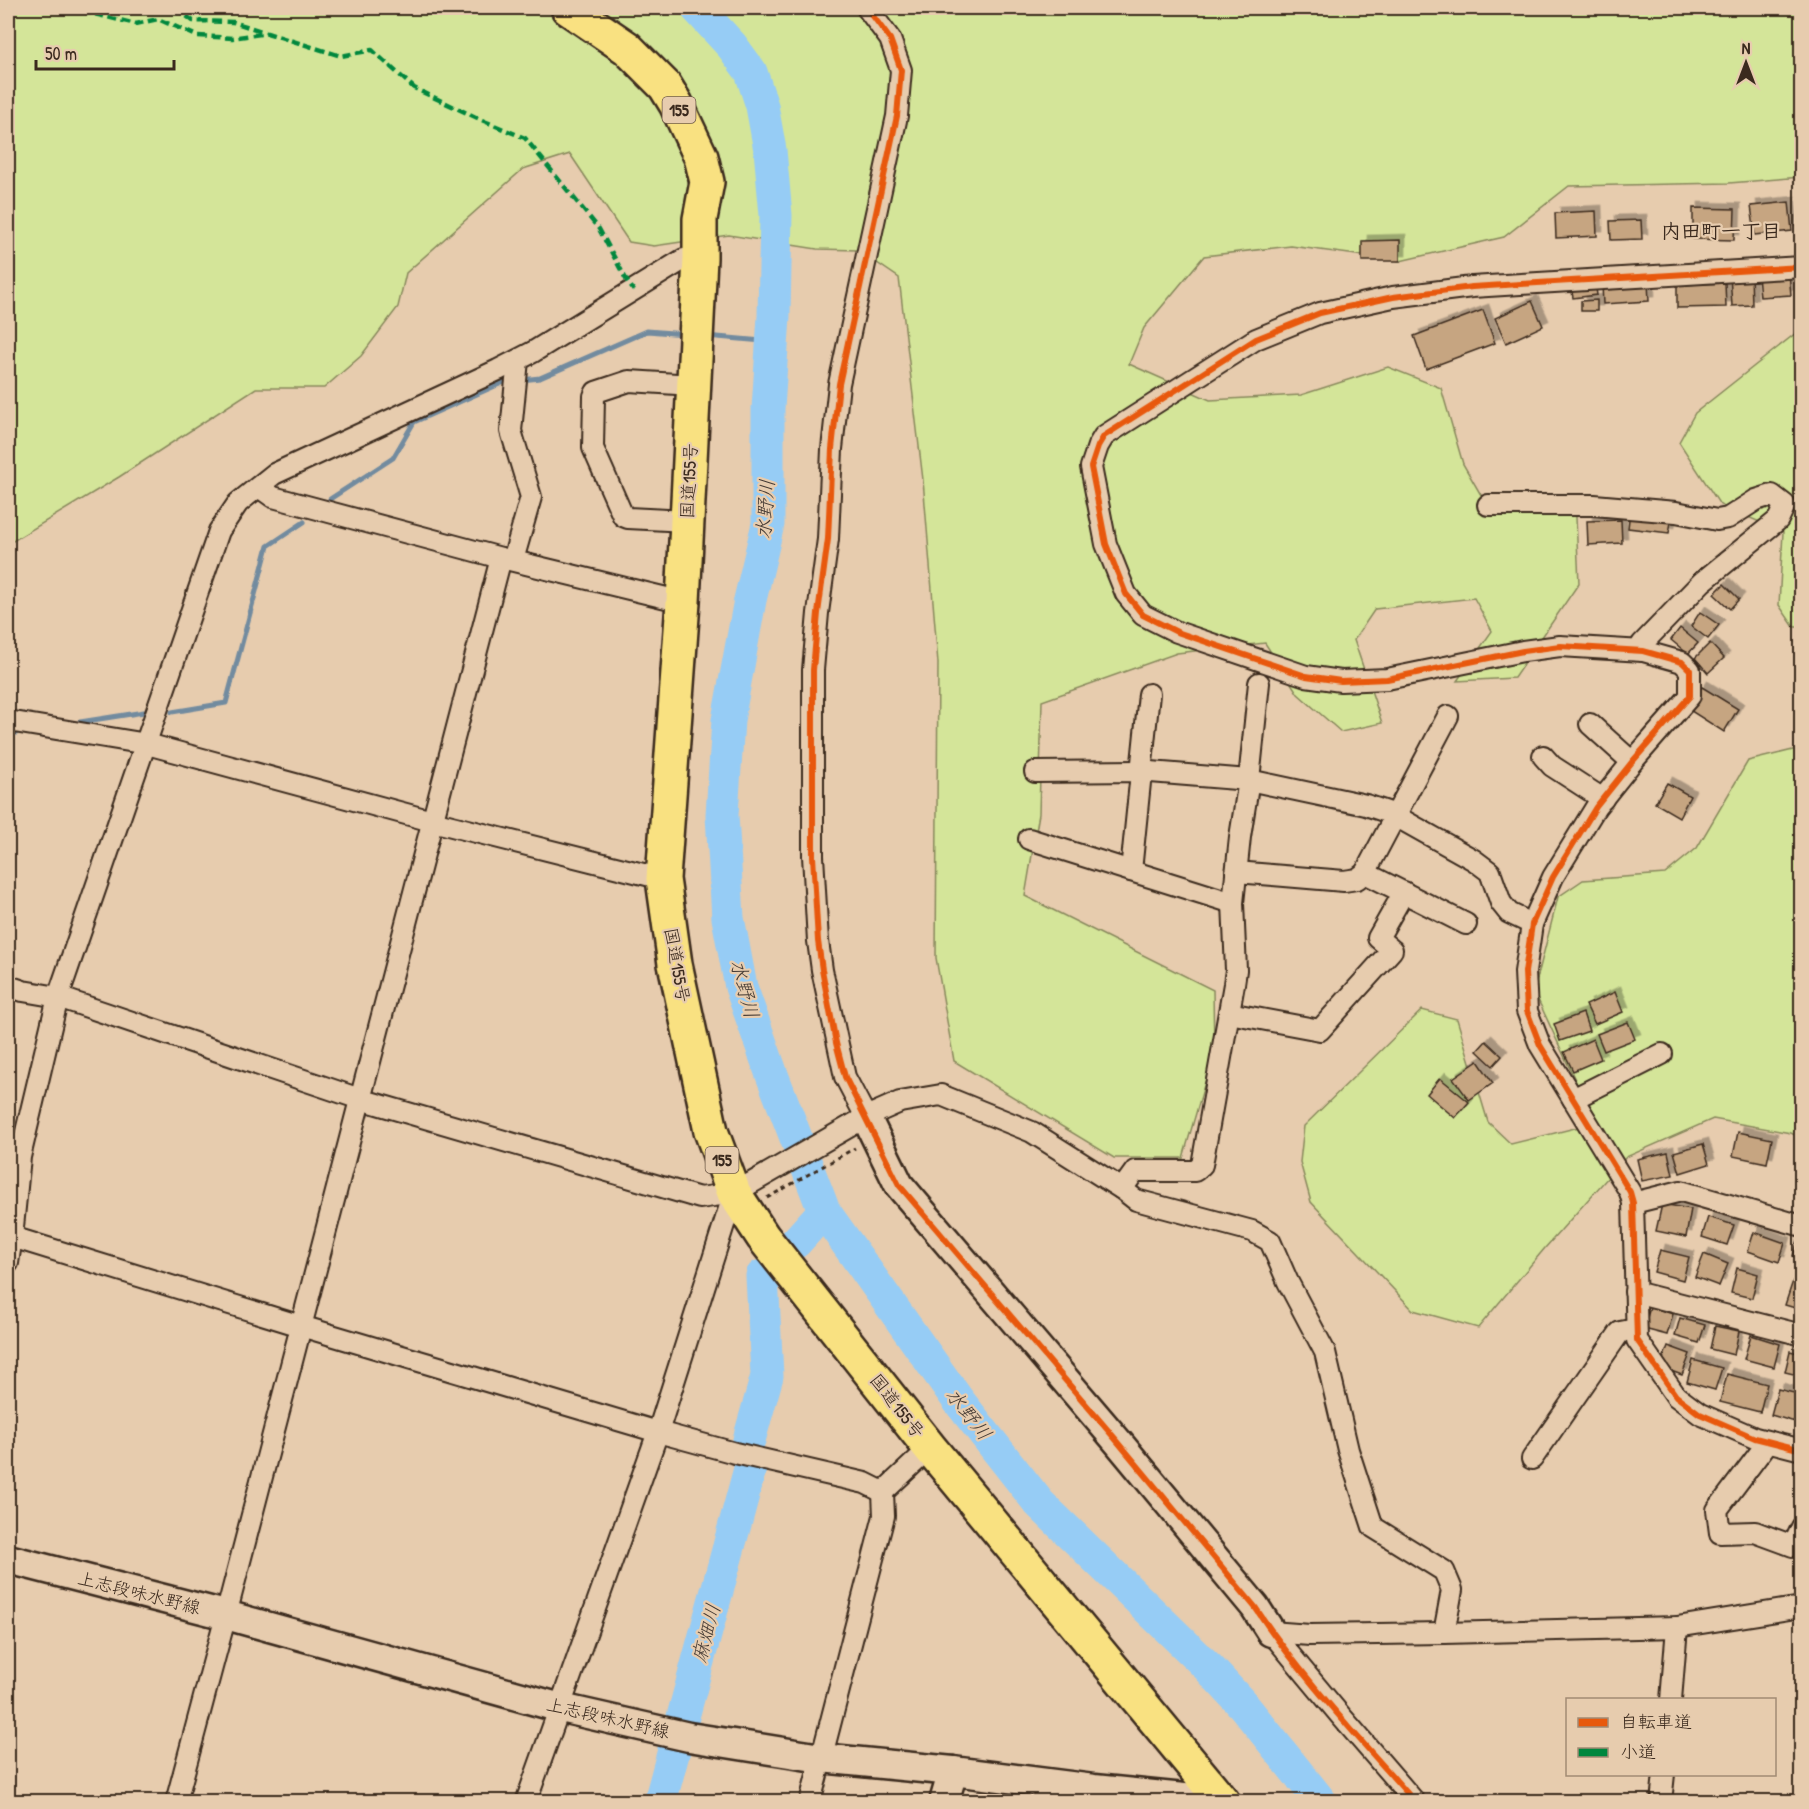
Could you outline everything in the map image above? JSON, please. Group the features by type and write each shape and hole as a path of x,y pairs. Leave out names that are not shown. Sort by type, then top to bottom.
{"highway":[{"name":"国道155号","path":"568,8 627,48 665,87 676,104 701,157 707,182 700,219 683,602 663,879 675,964 711,1131 749,1193 763,1237 930,1448 1223,1801"}],"street":[{"path":"867,8 890,39 901,70 897,116 839,384 832,449 828,539 813,670 813,856 820,961 845,1077 865,1130 899,1185 1149,1479 1255,1607 1271,1632 1415,1802"},
{"path":"8,1263 20,1157 58,997 219,531 238,503 274,474 518,360 684,259 700,258"},
{"path":"1802,267 1472,287 1393,297 1320,313 1256,339 1104,436 1091,467 1106,544 1126,594 1143,615 1177,632 1306,676 1341,681 1387,679 1523,651 1560,646 1643,651 1682,662 1690,670 1690,696 1632,762 1603,800 1553,877 1532,924 1525,972 1527,1011 1540,1045 1630,1192 1633,1203 1637,1341 1676,1396 1700,1414 1755,1438 1802,1450"},
{"path":"176,1802 432,821 507,559 531,497 511,431 518,360"},
{"path":"687,521 623,516 593,448 594,396 596,392 629,381 693,385"},
{"path":"259,487 273,497 507,559 683,602"},
{"path":"1488,505 1594,505 1676,512 1717,520 1728,518 1756,500 1772,495 1785,505 1778,520 1702,582 1642,644 1643,651"},
{"path":"1122,1189 1135,1171 1195,1171 1202,1165 1236,970 1233,903 1259,683"},
{"path":"1131,871 1149,694"},
{"path":"1236,872 1344,881 1357,879 1365,873 1448,716"},
{"path":"8,721 147,744 432,821 663,879"},
{"path":"1590,724 1632,762"},
{"path":"1543,756 1552,766 1603,800"},
{"path":"1035,772 1141,771 1249,780 1366,805 1396,816 1474,860 1490,872 1501,903 1509,913 1532,924"},
{"path":"1029,839 1233,903"},
{"path":"1365,873 1466,924"},
{"path":"1229,1013 1320,1030 1392,950 1378,938 1404,892"},
{"path":"8,986 58,997 360,1099 700,1198 749,1193 865,1130 900,1102 941,1095 1032,1132 1136,1200 1252,1231 1270,1241 1288,1282 1325,1352 1348,1450 1373,1527 1444,1572 1449,1581 1452,1590 1444,1633"},
{"path":"1573,1099 1662,1054"},
{"path":"1633,1203 1681,1191 1802,1226"},
{"path":"526,1802 658,1432 749,1193"},
{"path":"12,1237 658,1432 735,1453 865,1483 883,1492"},
{"path":"1635,1292 1802,1335"},
{"path":"1532,1459 1620,1332 1636,1329"},
{"path":"1768,1442 1717,1510 1720,1533 1755,1532 1793,1546 1802,1527"},
{"path":"810,1802 884,1516 883,1492 930,1448"},
{"name":"上志段味水野線","path":"8,1559 226,1615 561,1708 677,1735 821,1758 953,1771 1092,1795 1223,1801"},
{"path":"1271,1632 1310,1635 1677,1627 1802,1607"},
{"path":"1671,1698 1677,1627"},
{"path":"944,1802 953,1771"},
{"path":"1661,1802 1664,1776"}],"path":[{"path":"749,1193 865,1130"}],"green space":[{"path":"8,8 1801,8 1801,177 1729,183 1569,186 1504,237 1400,261 1291,246 1204,256 1144,328 1129,364 1210,400 1301,395 1388,367 1441,388 1463,464 1485,502 1575,496 1579,583 1514,678 1457,681 1492,631 1474,598 1375,609 1354,640 1382,723 1341,732 1298,694 1265,643 1177,653 1042,701 1039,814 1025,896 1213,990 1214,1051 1183,1158 1114,1158 954,1061 936,958 938,663 923,480 899,278 858,250 817,249 729,235 654,246 629,242 570,154 523,169 406,273 398,307 361,356 324,388 256,388 119,477 8,544"},
{"path":"1801,329 1801,627 1794,627 1779,605 1783,532 1720,505 1679,442 1695,413"},
{"path":"1801,748 1801,1138 1791,1133 1713,1119 1626,1157 1478,1328 1413,1310 1311,1202 1300,1162 1304,1126 1422,1010 1457,1019 1488,1122 1511,1144 1595,1123 1534,991 1558,897 1583,880 1665,874 1697,848 1748,761"}],"building":[{"path":"1789,202 1792,231 1755,235 1751,206"},
{"path":"1693,208 1735,209 1734,240 1693,239"},
{"path":"1596,211 1597,236 1556,238 1555,213"},
{"path":"1641,220 1642,239 1611,240 1610,221"},
{"path":"1400,240 1400,261 1362,261 1362,241"},
{"path":"1789,273 1791,295 1760,297 1758,275"},
{"path":"1751,274 1752,305 1732,306 1730,275"},
{"path":"1595,282 1597,295 1573,298 1571,285"},
{"path":"1648,282 1649,301 1603,304 1602,285"},
{"path":"1725,283 1726,307 1677,308 1677,285"},
{"path":"1597,300 1597,311 1581,311 1581,301"},
{"path":"1532,301 1543,326 1506,343 1495,318"},
{"path":"1483,310 1495,343 1426,369 1414,336"},
{"path":"1630,511 1672,517 1669,533 1628,528"},
{"path":"1621,520 1622,543 1588,545 1587,521"},
{"path":"1724,584 1739,599 1730,609 1714,594"},
{"path":"1700,612 1719,625 1708,639 1691,626"},
{"path":"1680,628 1698,643 1688,654 1671,640"},
{"path":"1710,643 1724,658 1708,673 1695,658"},
{"path":"1702,687 1738,709 1724,732 1688,709"},
{"path":"1667,783 1690,796 1679,817 1655,803"},
{"path":"1615,992 1623,1012 1595,1024 1586,1005"},
{"path":"1583,1013 1589,1031 1560,1041 1554,1024"},
{"path":"1628,1022 1635,1039 1604,1051 1597,1034"},
{"path":"1593,1039 1601,1059 1573,1071 1564,1052"},
{"path":"1486,1041 1502,1056 1493,1066 1477,1051"},
{"path":"1478,1061 1493,1083 1469,1100 1453,1078"},
{"path":"1440,1078 1469,1102 1455,1118 1427,1094"},
{"path":"1738,1132 1772,1139 1767,1163 1733,1156"},
{"path":"1703,1144 1709,1164 1680,1173 1674,1152"},
{"path":"1668,1152 1673,1175 1642,1181 1637,1159"},
{"path":"1662,1204 1691,1209 1686,1237 1656,1231"},
{"path":"1708,1217 1734,1225 1727,1245 1702,1237"},
{"path":"1754,1232 1785,1243 1779,1262 1748,1251"},
{"path":"1800,1234 1802,1235 1802,1258 1793,1256"},
{"path":"1660,1250 1689,1257 1683,1280 1654,1272"},
{"path":"1704,1254 1728,1264 1719,1286 1695,1277"},
{"path":"1737,1268 1758,1274 1752,1298 1731,1293"},
{"path":"1793,1281 1802,1284 1802,1310 1785,1305"},
{"path":"1650,1307 1673,1314 1667,1335 1644,1329"},
{"path":"1680,1318 1705,1325 1699,1343 1675,1336"},
{"path":"1715,1326 1739,1331 1734,1355 1710,1349"},
{"path":"1751,1335 1780,1344 1774,1367 1744,1359"},
{"path":"1668,1346 1690,1354 1682,1375 1660,1367"},
{"path":"1790,1351 1802,1354 1802,1376 1785,1372"},
{"path":"1693,1360 1722,1368 1715,1390 1687,1382"},
{"path":"1727,1374 1767,1384 1760,1412 1720,1402"},
{"path":"1778,1389 1802,1395 1802,1424 1771,1415"}],"waterway":[{"name":"水野川","path":"697,8 732,46 751,72 762,106 770,150 776,215 774,316 768,409 768,524 750,600 728,720 722,815 728,918 741,987 824,1211 958,1400 1039,1503 1208,1667 1243,1705 1321,1802"},
{"path":"521,380 540,378 647,331 685,334"},
{"path":"706,336 773,342"},
{"path":"330,499 393,458 414,422 504,382 512,381"},
{"path":"172,712 226,703 268,546 304,522"},
{"path":"80,722 144,712"},
{"path":"8,734 16,733"},
{"name":"麻畑川","path":"796,1242 824,1211"},
{"name":"麻畑川","path":"749,1440 767,1376 762,1276"},
{"name":"麻畑川","path":"660,1802 751,1465"}],"marked path":[{"path":"69,8 136,24 158,19 197,36 232,38 267,33 341,56 372,50 414,88 525,138 599,229 634,291"},
{"path":"176,8 193,21 233,22 265,32"}],"cycle path":[{"path":"867,8 890,39 901,70 897,116 839,384 832,449 828,539 813,670 813,856 818,941 836,1043 845,1077 899,1185 1255,1607 1311,1683 1415,1802"},
{"path":"1802,267 1472,287 1393,297 1320,313 1256,339 1104,436 1091,467 1106,544 1126,594 1143,615 1177,632 1306,676 1341,681 1387,679 1523,651 1560,646 1643,651 1682,662 1690,670 1690,696 1596,807 1553,877 1532,924 1525,972 1527,1011 1540,1045 1630,1192 1633,1203 1637,1340 1676,1396 1700,1414 1755,1438 1802,1450"}],"district":[{"name":"内田町一丁目","path":"1721,231"}]}
